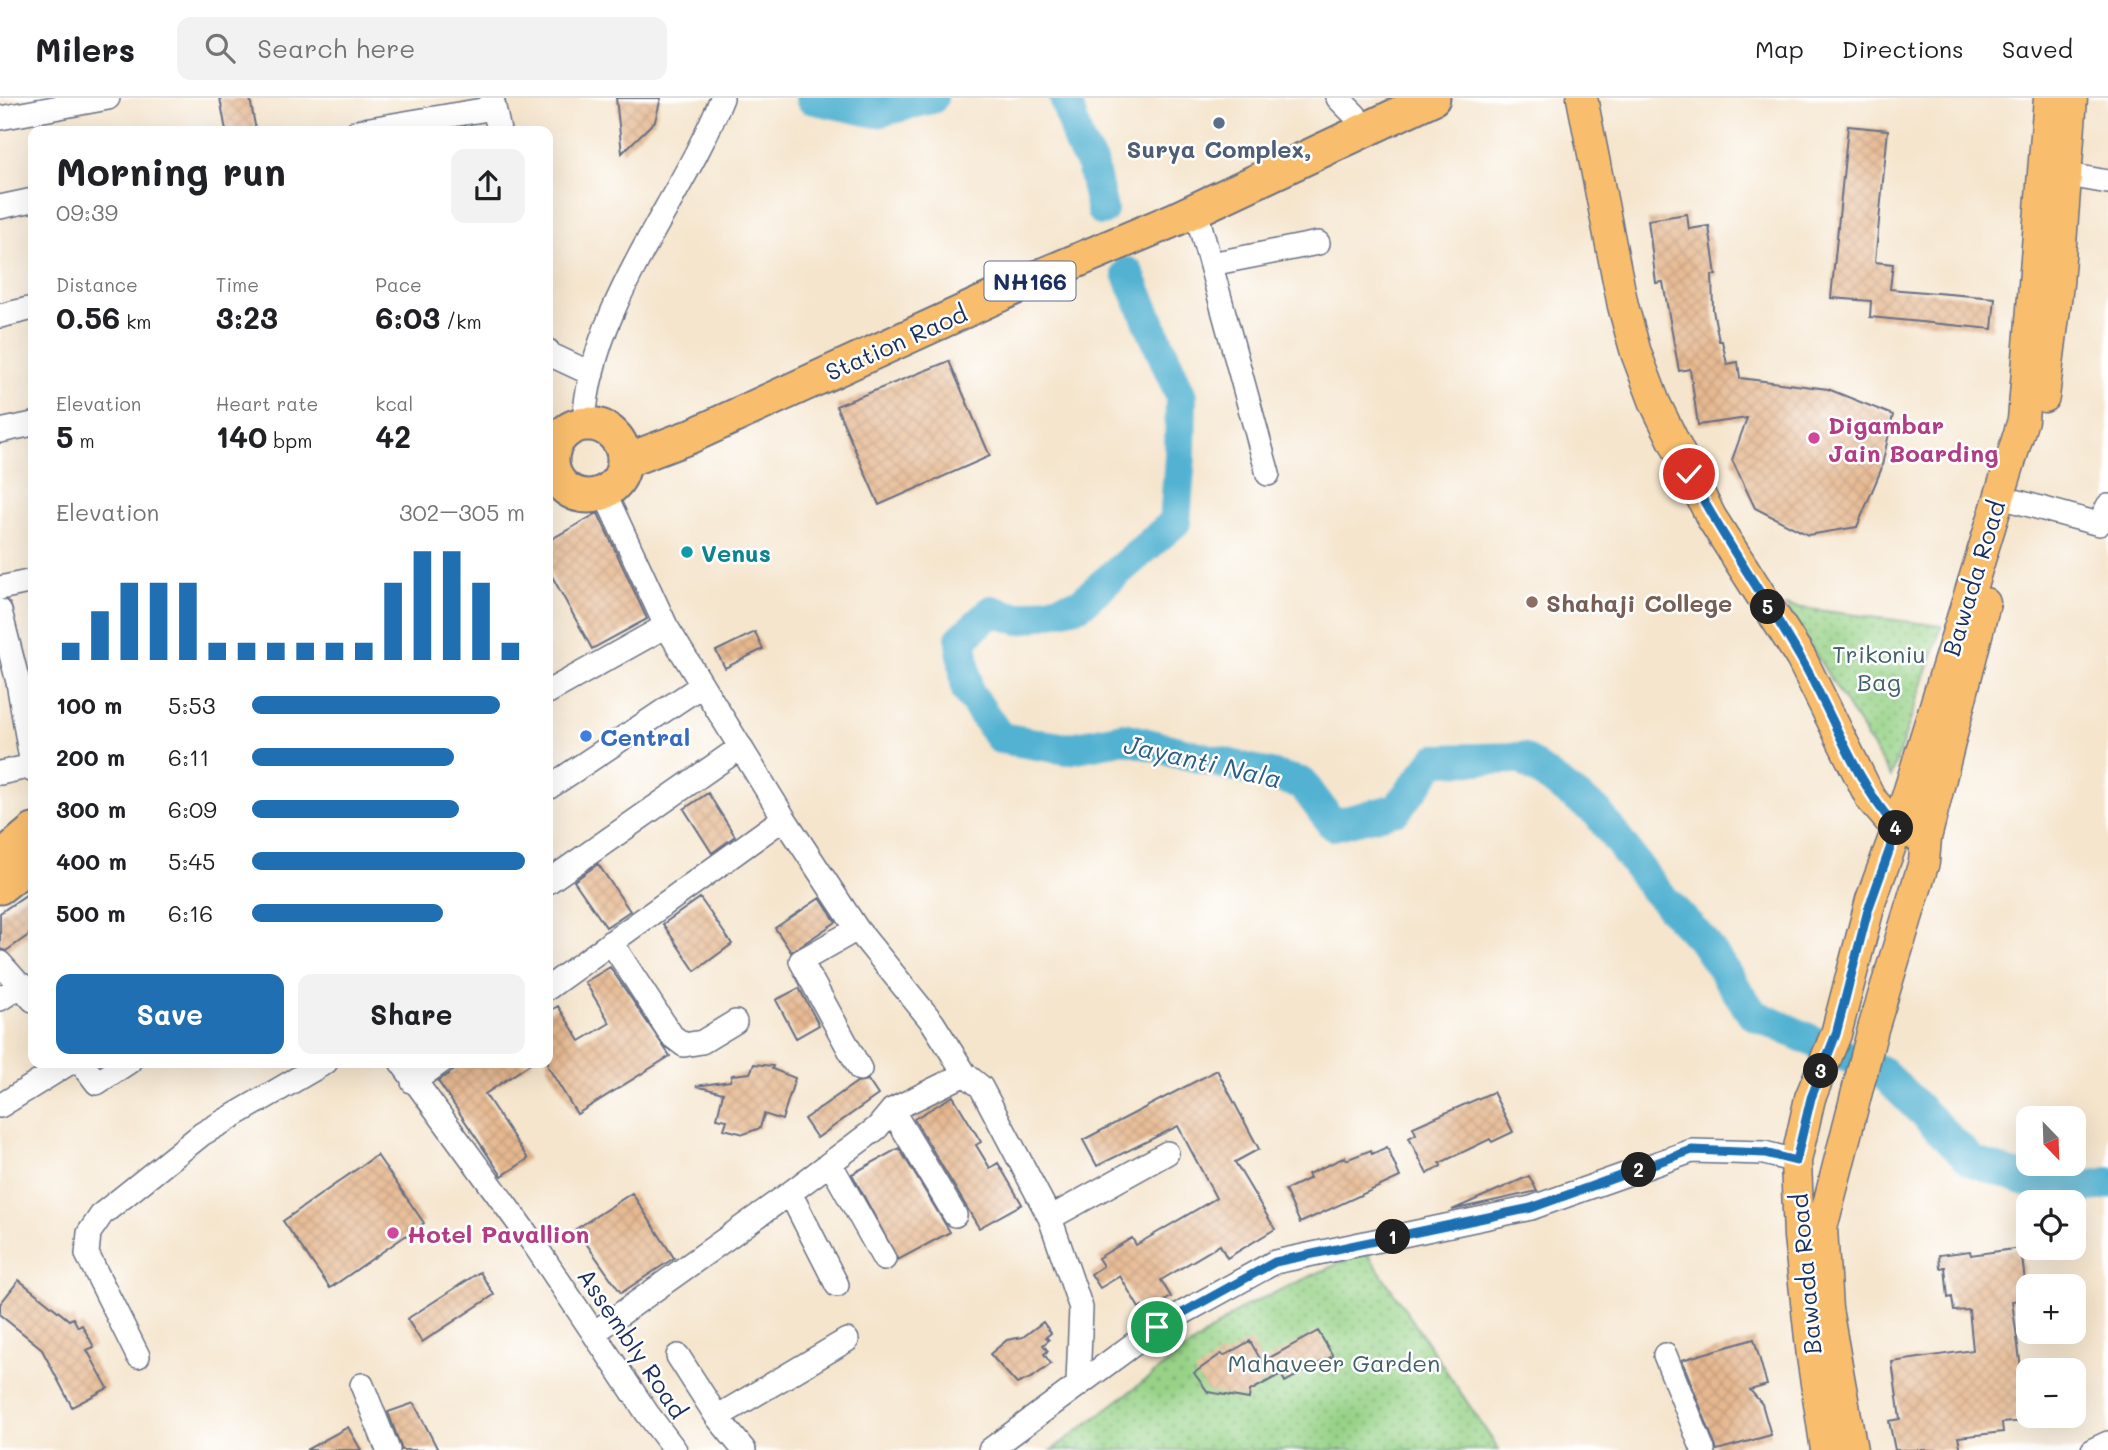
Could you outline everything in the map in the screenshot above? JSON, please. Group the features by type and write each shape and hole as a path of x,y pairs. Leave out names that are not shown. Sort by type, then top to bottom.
{"highway":[{"name":"NH166","path":"623,454 1347,106 1392,98"},
{"name":"Station Raod","path":"623,454 689,437 1031,281 1196,211 1433,98"},
{"path":"583,423 602,426 611,431 623,454 616,483 604,492 583,496 554,481 554,446 566,430 583,423"},
{"path":"0,859 28,835"},
{"path":"0,887 28,865"}],"main road":[{"path":"1583,98 1623,306 1655,403 1711,517 1801,659 1871,799 1897,829 1926,838"},
{"name":"Bawada Road","path":"1826,1450 1812,1357 1799,1237 1796,1161 1811,1098 1836,1034 1871,900 1897,829 2023,420 2056,118 2072,98"},
{"name":"Bawada Road","path":"1852,1450 1827,1309 1822,1228 1856,1091 1924,862 1926,838 1995,564 2041,418 2068,175 2056,118"}],"street":[{"path":"0,118 108,98"},
{"path":"583,423 592,374 631,270 664,216 722,98"},
{"path":"382,126 493,103 498,126"},
{"path":"2068,175 2108,182"},
{"path":"0,207 28,201"},
{"path":"1196,211 1268,474"},
{"path":"1211,264 1318,243"},
{"path":"0,316 28,309"},
{"path":"553,356 592,374"},
{"path":"0,431 28,425"},
{"path":"604,492 666,626 784,818 857,929 933,1023 965,1074 981,1087 1050,1218 1081,1308 1078,1383"},
{"path":"2015,501 2099,524 2108,506"},
{"path":"0,588 28,582"},
{"path":"0,611 28,742"},
{"path":"553,689 666,626"},
{"path":"553,785 701,686"},
{"path":"553,878 741,747"},
{"path":"0,773 28,770"},
{"path":"553,984 784,818"},
{"path":"857,929 801,961 860,1069"},
{"path":"611,942 672,1036 684,1045 702,1042 735,1022"},
{"path":"0,963 27,993 0,999"},
{"path":"0,1106 61,1068"},
{"path":"86,1068 97,1083 120,1068"},
{"path":"138,1356 87,1254 89,1233 102,1214 202,1134 316,1068"},
{"name":"Assembly Road","path":"407,1072 536,1247 675,1450"},
{"path":"594,1334 877,1128 892,1110 965,1074"},
{"path":"892,1110 955,1215"},
{"path":"990,1450 1157,1327 1275,1262 1531,1208 1692,1150 1765,1153 1796,1161"},
{"path":"1050,1218 1167,1153"},
{"path":"830,1163 884,1259"},
{"path":"790,1193 837,1285"},
{"path":"717,1417 847,1340"},
{"path":"1665,1355 1703,1450"},
{"path":"678,1356 717,1417 744,1450"},
{"path":"362,1385 387,1450"},
{"path":"2093,1450 2108,1443"}],"green space":[{"name":"Trikoniu Bag","path":"1786,606 1942,626 1891,777"},
{"name":"Mahaveer Garden","path":"1366,1251 1499,1450 1052,1450 1243,1307"}],"building":[{"path":"220,98 250,98 255,126 225,126"},
{"path":"616,98 661,98 655,121 622,153"},
{"path":"1848,126 1888,130 1875,262 1893,264 1890,289 1995,298 1992,329 1870,317 1871,301 1831,298"},
{"name":"Digambar Jain Boarding","path":"1687,214 1689,229 1709,226 1716,275 1712,275 1713,310 1719,341 1722,341 1727,364 1738,362 1740,378 1828,389 1893,415 1881,470 1857,527 1808,535 1755,508 1732,460 1747,418 1698,425 1690,369 1679,371 1663,282 1656,283 1648,220"},
{"path":"949,361 990,456 879,505 836,406"},
{"path":"598,513 647,619 592,649 553,578 553,538"},
{"path":"755,632 763,649 725,668 716,651"},
{"path":"708,793 735,836 712,853 684,809"},
{"path":"598,864 630,911 606,927 574,881"},
{"path":"28,893 28,936 6,951 0,949 0,913"},
{"path":"700,898 732,944 695,971 663,924"},
{"path":"820,898 836,922 791,952 775,928"},
{"path":"610,967 670,1056 577,1114 549,1068 553,1068 553,1009 558,1006 580,1041 610,1023 585,982"},
{"path":"799,988 819,1025 796,1038 776,1000"},
{"path":"754,1064 773,1066 772,1069 795,1078 782,1120 764,1114 760,1128 744,1134 724,1129 727,1120 717,1118 723,1093 696,1086 730,1081 732,1075 750,1073"},
{"path":"458,1068 524,1068 485,1094 528,1159 502,1176 438,1081"},
{"path":"1217,1070 1259,1149 1235,1162 1275,1229 1227,1258 1220,1245 1161,1280 1171,1297 1146,1312 1142,1306 1139,1308 1120,1276 1100,1288 1091,1274 1103,1266 1098,1258 1132,1238 1136,1245 1216,1198 1178,1126 1097,1166 1083,1140"},
{"path":"868,1080 878,1095 817,1138 804,1119 857,1082"},
{"path":"1493,1092 1513,1132 1492,1142 1490,1139 1440,1163 1441,1166 1427,1174 1409,1138 1416,1134 1413,1127"},
{"path":"953,1096 981,1142 976,1145 990,1168 998,1163 1022,1204 979,1228 914,1119"},
{"path":"1387,1147 1400,1177 1300,1223 1285,1190 1310,1178 1308,1174 1345,1157 1346,1160 1371,1150 1372,1154"},
{"path":"899,1148 950,1232 898,1260 852,1174"},
{"path":"377,1155 424,1223 330,1288 283,1221"},
{"path":"1529,1176 1537,1191 1452,1210"},
{"path":"632,1193 674,1258 621,1293 576,1229"},
{"path":"2016,1249 2016,1260 2022,1260 2024,1274 2016,1274 2016,1300 2012,1301 2020,1358 2016,1358 2016,1422 2002,1423 2003,1432 1958,1437 1961,1450 1895,1450 1889,1421 1900,1419 1892,1362 1973,1350 1969,1310 1954,1311 1952,1297 1948,1298 1945,1267 1940,1268 1939,1255 1970,1251 1971,1255"},
{"path":"480,1272 494,1295 422,1342 407,1319"},
{"path":"19,1280 69,1320 73,1318 78,1327 82,1325 94,1347 87,1350 108,1388 72,1407 41,1348 0,1315 0,1304"},
{"path":"1043,1322 1051,1333 1046,1337 1049,1340 1043,1345 1048,1351 1044,1354 1051,1364 1017,1384 990,1354 1007,1340 1023,1337"},
{"path":"1318,1331 1333,1356 1285,1382 1281,1374 1250,1391 1249,1399 1208,1392 1194,1373 1221,1354 1225,1355 1250,1341 1262,1362"},
{"path":"1754,1339 1767,1385 1750,1390 1762,1404 1771,1435 1717,1450 1682,1360"},
{"path":"414,1403 438,1450 402,1450 388,1412"},
{"path":"348,1427 361,1450 306,1450"}],"waterway":[{"name":"Jayanti Nala","path":"811,98 877,112 932,98"},
{"name":"Jayanti Nala","path":"1065,98 1079,143 1092,165 1102,210"},
{"name":"Jayanti Nala","path":"1128,273 1181,396 1175,522 1080,604 1019,619 992,611 961,639 967,690 1000,738 1067,749 1124,738 1302,783 1333,825 1397,809 1435,760 1522,758 1597,812 1654,889 1704,942 1753,1014 1882,1072 1972,1161 2061,1192 2108,1183"}],"place":[{"name":"Surya Complex,","path":"1219,123"},
{"name":"Digambar Jain Boarding","path":"1814,438"},
{"name":"Venus","path":"687,552"},
{"name":"Shahaji College","path":"1532,602"},
{"name":"Central","path":"586,736"},
{"name":"Hotel Pavallion","path":"393,1233"}],"route":[{"path":"1157,1327 1275,1262 1531,1208 1692,1150 1765,1153 1796,1161 1811,1098 1836,1034 1868,910 1897,829 1871,799 1801,659 1711,517 1689,474"}]}
